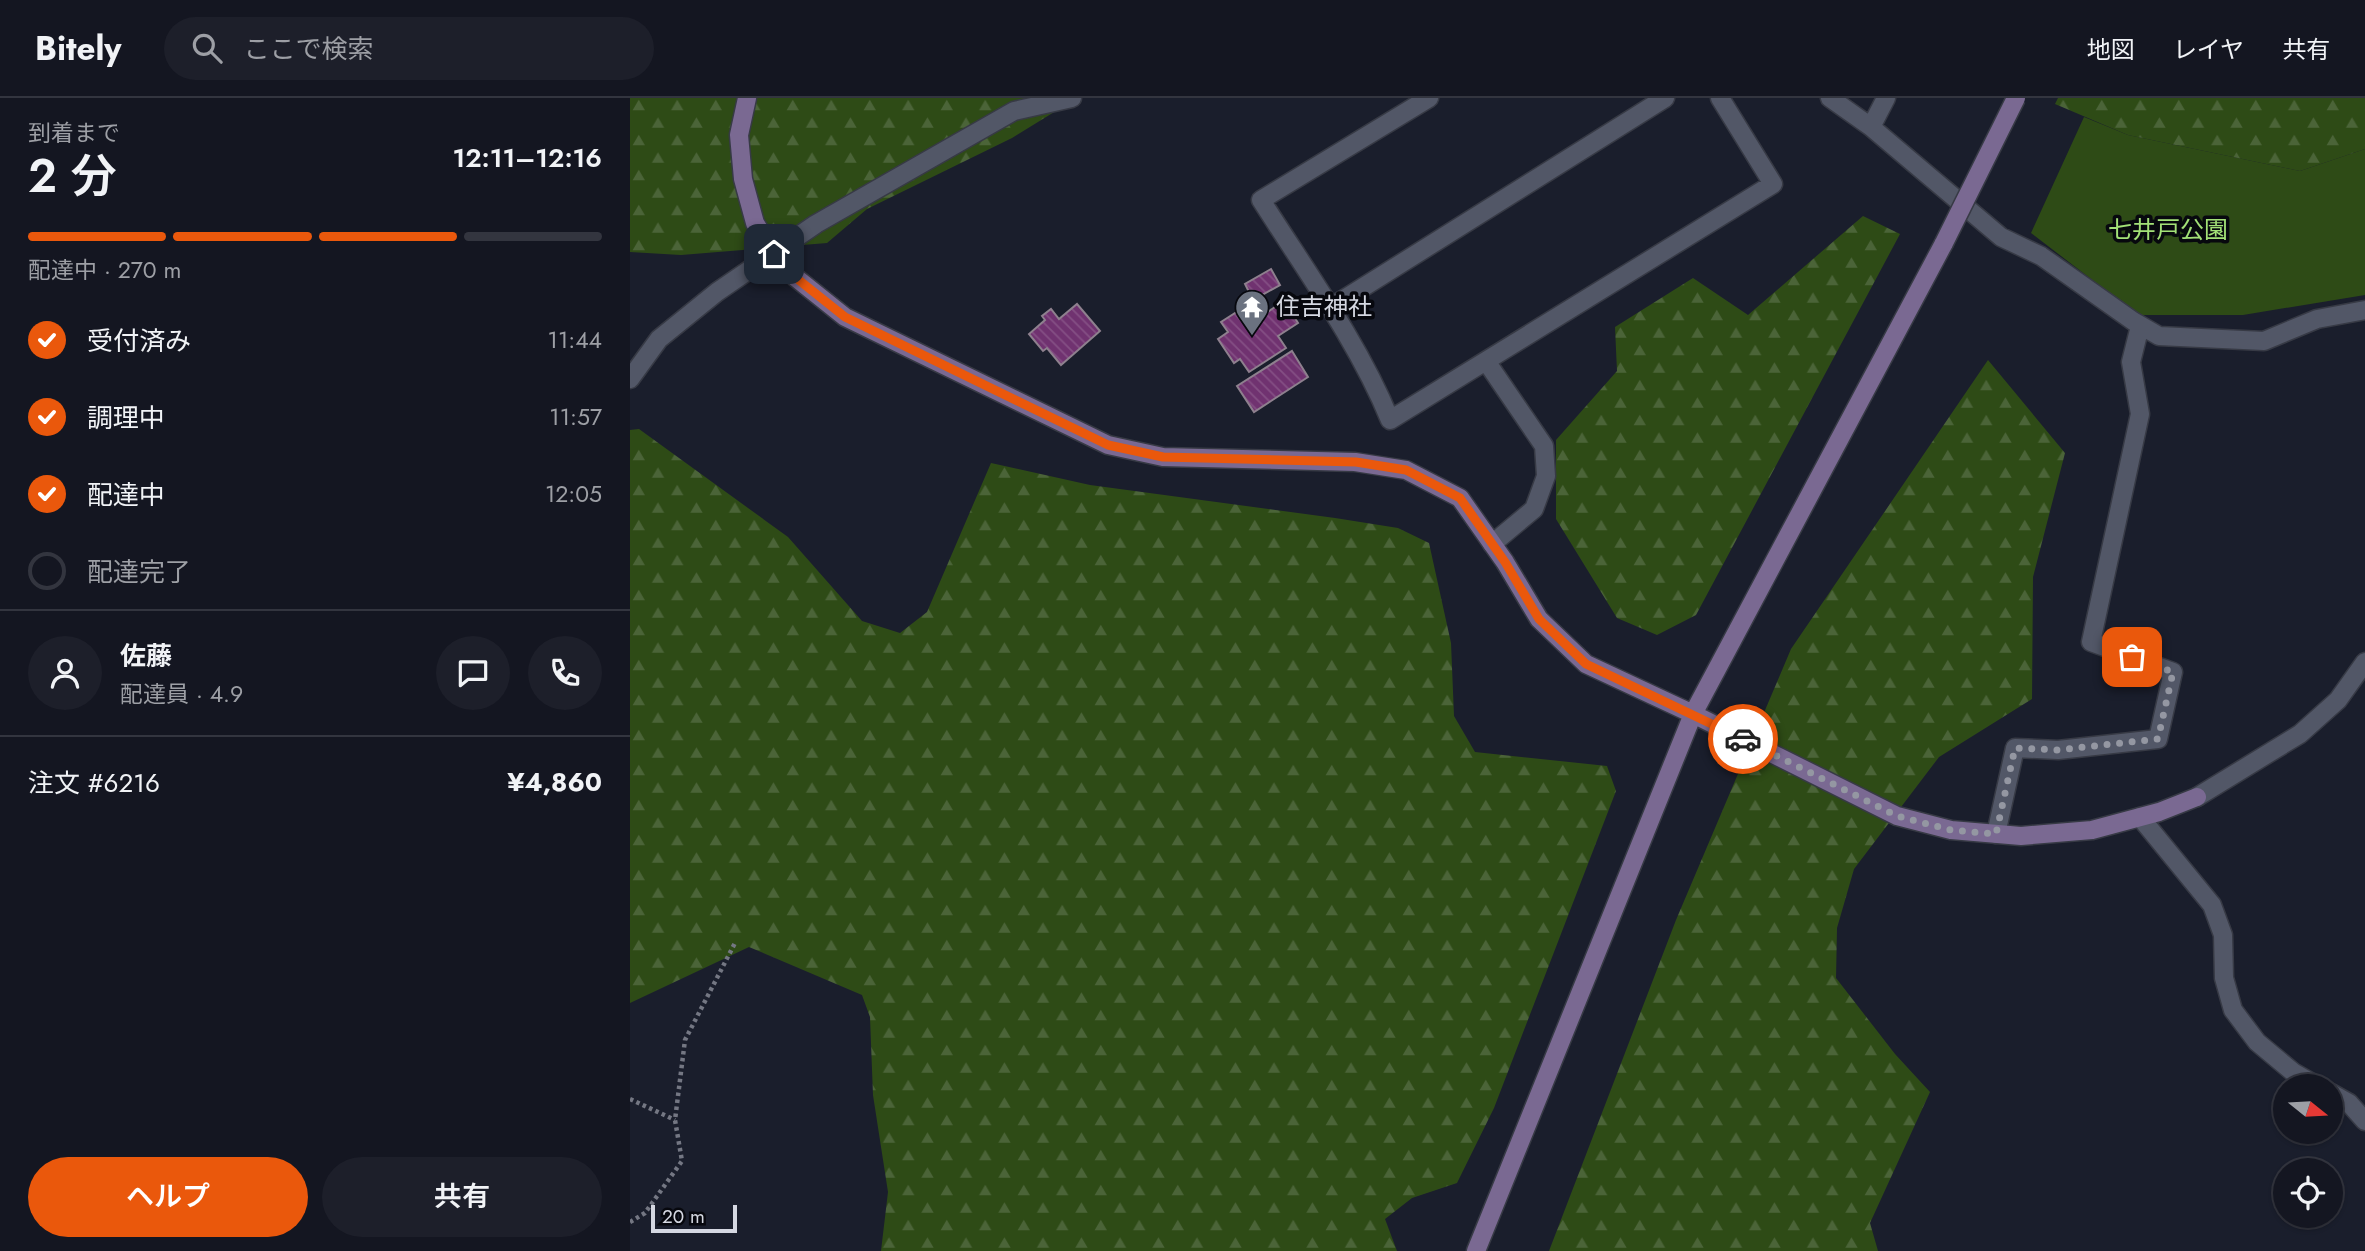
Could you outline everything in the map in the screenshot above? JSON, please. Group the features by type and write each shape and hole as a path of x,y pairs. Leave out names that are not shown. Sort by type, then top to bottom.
{"street":[{"path":"747,98 739,135 743,179 755,223 774,254 795,277 845,317 1108,445 1163,457 1356,462 1406,470 1460,498 1539,619 1586,664 1897,816 1951,830 2021,836 2092,830 2140,817 2197,797 2300,734 2338,700 2365,662"},
{"path":"630,379 659,339 717,292 816,224 1014,111 1073,98"},
{"path":"1429,98 1261,200 1330,308 1378,390 1390,420 1773,184 1720,98"},
{"path":"1330,308 1665,98"},
{"path":"1830,98 1871,127 2001,237 2041,256 2140,326 2159,336 2264,341 2317,318 2365,310"},
{"path":"1871,127 1886,98"},
{"path":"1476,1251 1693,714 1944,243 2016,98"},
{"path":"1996,834 2015,748 2058,750 2158,739 2173,672 2091,642 2140,414 2131,362 2140,326"},
{"path":"1486,361 1544,446 1546,476 1534,509 1492,544"},
{"path":"2140,817 2212,905 2223,935 2224,978 2233,1010 2257,1042 2296,1074"},
{"path":"2343,1100 2365,1121"}],"path":[{"path":"630,1222 645,1213 681,1161 675,1120 685,1040 736,941"},
{"path":"630,1098 675,1120"}],"green space":[{"path":"630,98 1077,98 1012,138 867,209 827,243 681,255 630,252"},
{"path":"2058,98 2365,98 2365,149 2300,171 2128,135 2055,104"},
{"name":"七井戸公園","path":"2084,117 2128,135 2300,171 2365,149 2365,295 2243,315 2138,315 2031,233"},
{"path":"1863,216 1900,234 1696,615 1657,635 1617,618 1556,519 1556,440 1617,371 1615,327 1693,278 1748,315"},
{"path":"1988,360 2065,453 2033,577 2032,699 1939,757 1854,869 1837,928 1836,978 1895,1054 1930,1092 1870,1223 1878,1251 1549,1251 1676,920 1791,649"},
{"path":"639,429 788,537 862,621 900,633 927,612 991,463 1090,485 1398,528 1429,543 1451,643 1454,716 1475,752 1607,766 1616,791 1494,1108 1457,1183 1412,1198 1385,1219 1397,1251 881,1251 888,1192 873,1095 870,1017 862,995 749,947 630,1003 630,430"}],"building":[{"path":"1271,269 1280,285 1253,300 1245,284"},
{"path":"1254,301 1263,315 1284,301 1298,323 1278,336 1286,348 1249,372 1240,359 1234,363 1218,339 1228,332 1221,322"},
{"path":"1077,304 1100,331 1061,365 1047,348 1043,351 1029,334 1045,320 1042,316 1051,309 1059,319"},
{"path":"1292,351 1308,377 1254,412 1237,386"}],"way so far":[{"path":"1743,739 1897,816 1951,830 1996,834 2015,748 2058,750 2158,739 2173,672 2132,657"}],"place":[{"name":"住吉神社","path":"1252,337"}],"route":[{"path":"774,254 795,277 845,317 1108,445 1163,457 1356,462 1406,470 1460,498 1505,562 1539,619 1586,664 1743,739"}]}
